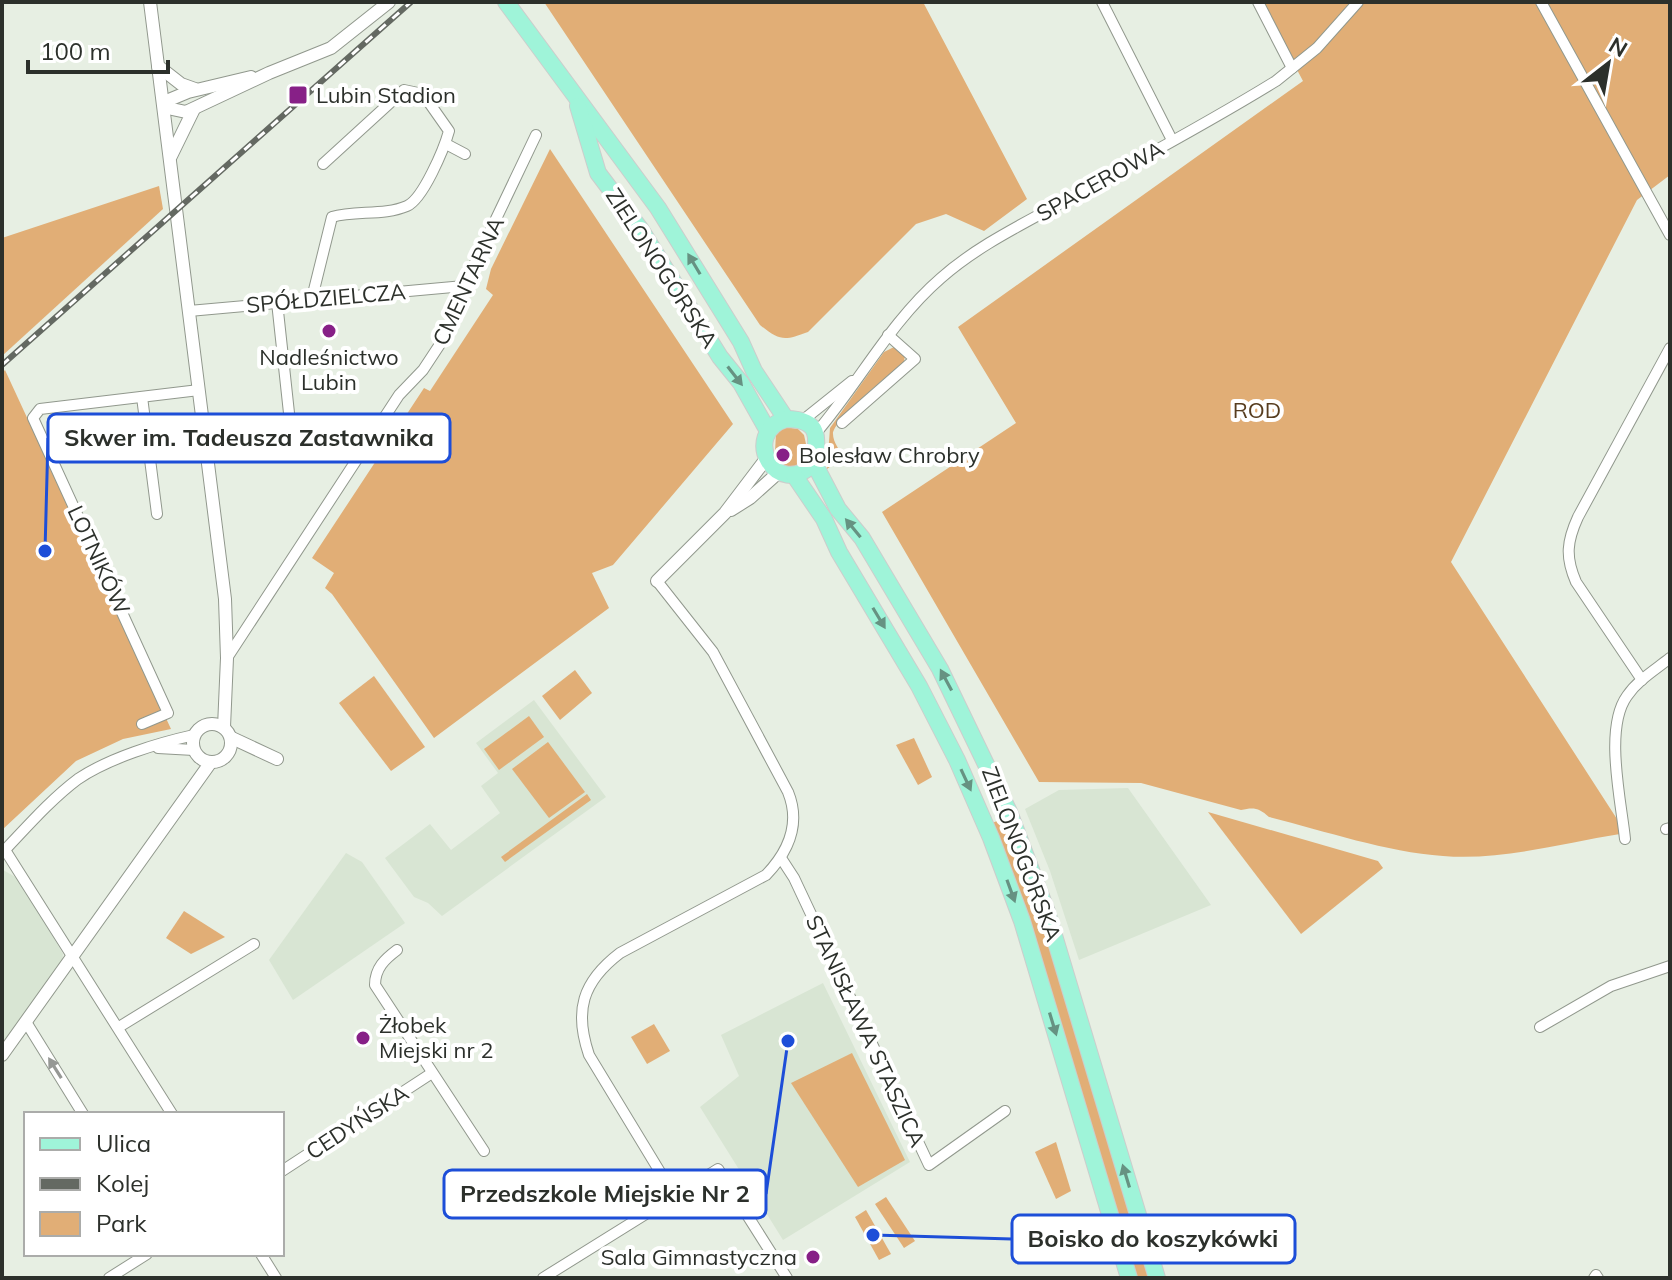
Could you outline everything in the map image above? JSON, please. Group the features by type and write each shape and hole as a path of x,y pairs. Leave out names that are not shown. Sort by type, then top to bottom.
{"main road":[{"name":"ZIELONOGÓRSKA","path":"506,2 668,223 741,342 754,371 794,420"},
{"name":"ZIELONOGÓRSKA","path":"576,97 598,173 641,230 720,357 741,383 768,431"},
{"path":"794,420 816,433 818,441 814,463 801,473 786,474 766,459 768,431 773,425 794,420"},
{"name":"ZIELONOGÓRSKA","path":"814,463 838,509 862,538 944,676 1003,797 1049,920 1157,1278"},
{"name":"ZIELONOGÓRSKA","path":"786,474 824,519 839,552 919,686 957,760 991,838 1022,921 1129,1278"}],"street":[{"path":"150,2 225,599 227,658 225,734 219,761 156,748"},
{"path":"164,102 176,111 194,109 331,48 389,2"},
{"path":"1102,2 1172,140"},
{"path":"1258,2 1292,68"},
{"name":"SPACEROWA","path":"816,433 844,401 857,377 888,335 920,298 965,259 1249,97 1317,48 1358,2"},
{"path":"1541,2 1666,219 1670,235"},
{"path":"158,66 187,87 198,89"},
{"path":"164,102 198,89 269,73"},
{"path":"312,298 332,217 406,207 417,199 446,144 449,131 423,94 404,90 323,164"},
{"path":"170,160 194,109"},
{"name":"CMENTARNA","path":"227,658 399,395 423,370 450,329 464,286 536,135"},
{"path":"446,144 465,154"},
{"name":"SPÓŁDZIELCZA","path":"189,311 464,286"},
{"path":"277,302 289,413"},
{"path":"842,423 915,359 888,335"},
{"path":"1642,680 1576,582 1569,564 1567,546 1578,517 1670,348"},
{"name":"SPACEROWA","path":"794,420 857,377"},
{"path":"157,514 142,397 199,390"},
{"name":"LOTNIKÓW","path":"142,397 40,409 33,418 168,713 142,724"},
{"path":"674,1195 589,1055 582,1034 581,1008 588,987 600,970 620,953 766,875 781,858 793,827 794,813 788,792 713,652 657,581 725,513 766,459"},
{"path":"725,513 786,474"},
{"path":"1625,839 1615,732 1622,704 1642,680 1670,658"},
{"path":"171,1112 4,851 78,779 111,761 194,735 205,724 275,758"},
{"path":"2,1055 187,793 198,784 202,757 194,735"},
{"name":"STANISŁAWA STASZICA","path":"781,858 794,878 929,1165 1005,1111"},
{"path":"119,1027 254,944"},
{"name":"CEDYŃSKA","path":"397,950 381,964 375,985 484,1151"},
{"path":"1540,1027 1611,986 1670,966"},
{"path":"26,1022 82,1112"},
{"name":"CEDYŃSKA","path":"284,1170 432,1073"},
{"path":"543,1278 718,1169 787,1278"},
{"path":"109,1278 144,1256"},
{"path":"262,1256 276,1278"}],"shaded area":[{"path":"534,700 606,797 442,916 428,903 414,897 385,858 430,824 451,850 500,813 481,786 498,773 476,743"},
{"path":"1128,788 1211,905 1079,960 1050,871 1025,809 1059,790"},
{"path":"346,853 362,862 405,923 293,1000 269,960"},
{"path":"3,870 19,879 63,954 62,962 2,1046"},
{"path":"823,983 910,1162 783,1240 700,1107 739,1076 721,1035"}],"green space":[{"path":"544,2 923,2 1027,199 984,231 946,214 916,224 808,332 788,338 778,337 760,325"},
{"name":"ROD","path":"1261,2 1670,2 1670,175 1637,200 1451,562 1617,819 1620,834 1509,854 1443,856 1378,846 1269,817 1256,809 1241,810 1141,783 1039,782 882,512 1016,423 958,327 1303,81"},
{"path":"550,149 733,424 613,565 592,573 609,608 434,738 325,588 334,573 312,558 424,388 430,391 493,295 486,289 491,269"},
{"path":"159,186 163,209 2,356 2,238"},
{"path":"894,347 905,355 904,362 842,418 833,434 844,457 827,469 830,428 884,352"},
{"path":"5,370 171,729 123,739 76,761 2,830 2,373"},
{"path":"785,427 798,429 804,435 804,463 798,467 785,466 775,453 776,432"},
{"path":"575,670 592,693 560,720 542,696"},
{"path":"374,676 425,747 391,771 339,703"},
{"path":"529,716 544,737 499,770 484,749"},
{"path":"914,738 932,777 918,785 896,745"},
{"path":"548,742 585,792 549,818 512,769"},
{"path":"587,794 591,800 505,862 501,857"},
{"path":"1208,812 1378,861 1383,868 1301,934"},
{"path":"1004,818 1025,869 1150,1278 1131,1278 990,824"},
{"path":"184,911 225,937 191,954 166,938"},
{"path":"654,1024 670,1051 647,1064 631,1037"},
{"path":"852,1053 905,1160 858,1187 791,1083"},
{"path":"1056,1142 1071,1191 1056,1199 1035,1152"},
{"path":"886,1197 915,1241 904,1248 875,1204"},
{"path":"866,1210 891,1254 879,1260 855,1217"}],"railway":[{"path":"2,365 411,2"}],"place":[{"name":"Lubin Stadion","path":"298,95"},
{"name":"Nadleśnictwo Lubin","path":"329,331"},
{"name":"Bolesław Chrobry","path":"783,455"},
{"name":"Skwer im. Tadeusza Zastawnika","path":"45,551"},
{"name":"Żłobek Miejski nr 2","path":"363,1038"},
{"name":"Przedszkole Miejskie Nr 2","path":"788,1041"},
{"name":"Boisko do koszykówki","path":"873,1235"},
{"name":"Sala Gimnastyczna","path":"813,1257"}]}
